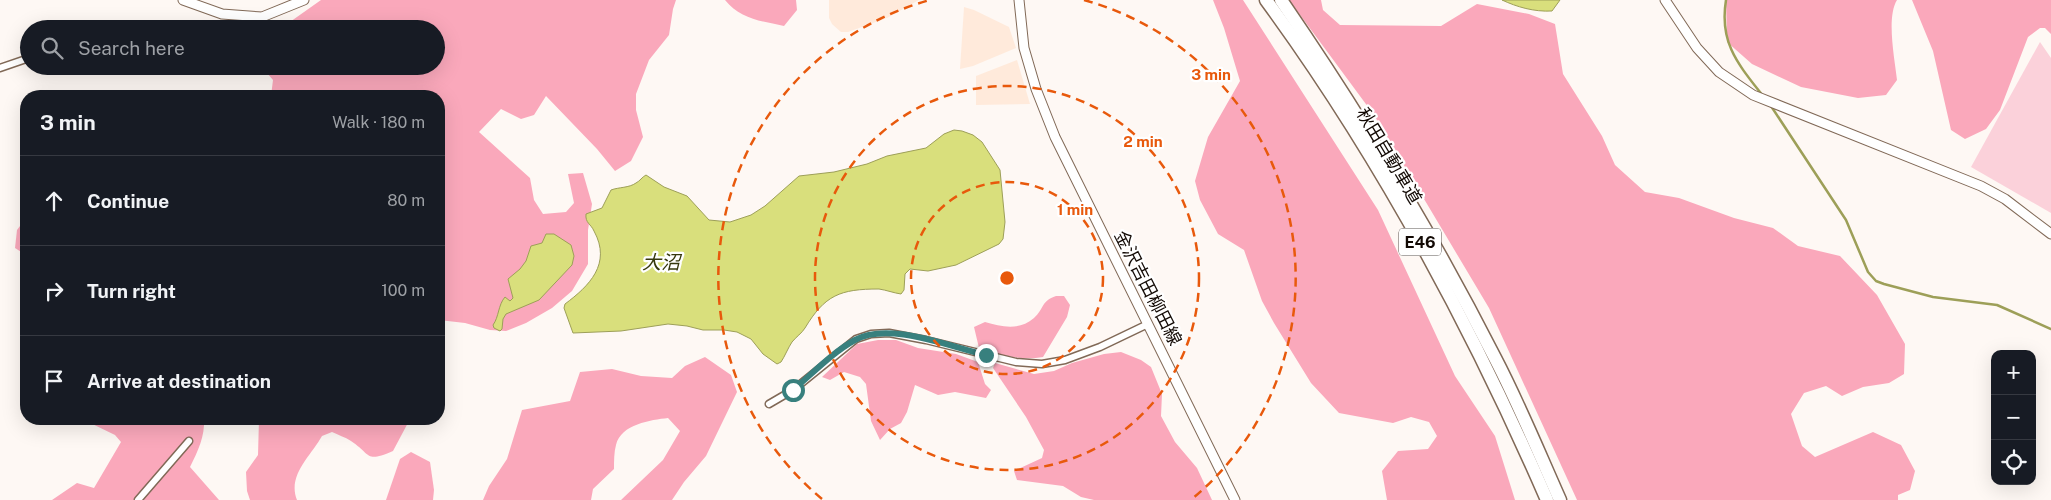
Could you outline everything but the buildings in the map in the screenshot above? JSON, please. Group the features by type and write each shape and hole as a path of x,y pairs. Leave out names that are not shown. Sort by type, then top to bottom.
{"highway":[{"name":"秋田自動車道","path":"1266,0 1315,70 1402,209 1485,364 1547,500"},
{"name":"秋田自動車道","path":"1280,0 1334,79 1412,204 1496,359 1560,500"}],"street":[{"path":"183,0 222,14 262,17 304,0"},
{"name":"金沢吉田柳田線","path":"1019,0 1024,48 1036,89 1055,137 1235,500"},
{"path":"1665,0 1697,48 1719,72 1758,97 1982,186 2005,199 2051,234"},
{"path":"0,68 20,61"},
{"path":"769,404 793,390 856,339 871,334 889,333 1016,362 1042,364 1065,360 1148,324"},
{"path":"138,500 189,441"}],"shaded area":[{"path":"321,0 676,0 669,35 649,60 636,94 636,110 643,137 631,161 615,171 597,149 546,96 534,115 521,119 501,109 479,132 530,178 534,200 543,214 566,212 574,203 568,174 583,173 592,204 588,230 588,264 572,291 552,308 526,323 506,331 490,330 465,323 445,321 445,90 272,90 273,80 269,75 445,75 445,20 293,20"},
{"path":"725,0 796,0 797,10 784,26 759,21 744,15"},
{"path":"829,0 919,0 887,18 848,32 841,32 832,24 829,18"},
{"path":"1213,0 1243,0 1378,210 1455,376 1495,436 1515,500 1387,500 1382,471 1398,451 1428,449 1437,436 1429,422 1411,417 1393,423 1339,413 1311,383 1274,323 1262,301 1244,250 1218,234 1200,200 1195,181 1208,137 1240,81 1224,28"},
{"path":"1289,0 1321,0 1323,10 1340,25 1441,26 1477,4 1529,14 1555,24 1563,74 1602,136 1615,165 1645,192 1679,198 1734,218 1773,228 1798,246 1840,256 1877,295 1905,344 1904,374 1889,383 1863,387 1842,396 1826,386 1804,393 1791,414 1802,446 1815,457 1873,432 1901,445 1915,471 1910,490 1898,495 1898,500 1577,500 1489,308 1374,115"},
{"path":"1726,0 1897,0 1892,17 1892,28 1897,80 1886,95 1858,98 1801,87 1752,64 1727,42"},
{"path":"1912,0 2051,0 2051,34 2045,28 2040,28 2028,37 2000,110 1986,129 1965,139 1951,130 1933,51"},
{"path":"964,7 1009,27 1016,48 973,66 960,69"},
{"path":"2040,42 2051,58 2051,213 1971,167"},
{"path":"1017,60 1030,104 976,105 976,76"},
{"path":"20,226 20,251 15,248 17,230"},
{"path":"1056,296 1064,296 1070,305 1067,317 1043,357 1019,358 979,348 974,327 985,322 1010,327 1022,325 1034,318 1048,300"},
{"path":"878,340 896,340 918,348 956,354 978,362 985,384 991,390 986,398 955,392 938,395 915,385 907,412 901,423 890,429 880,440 871,421 866,384 860,377 844,372 830,380 822,377 857,344"},
{"path":"1121,352 1141,360 1151,367 1162,394 1161,416 1175,442 1197,468 1212,500 1094,500 1081,497 1063,486 1017,480 1014,471 1042,458 1044,450 1026,417 993,368 995,363 1034,374 1054,371 1072,363 1104,354"},
{"path":"705,357 731,375 737,392 706,456 684,482 672,500 621,500 663,460 680,431 668,418 638,424 624,432 616,445 614,469 593,489 591,500 483,500 489,486 507,459 522,410 570,401 580,372 612,369 641,376 672,378 685,366"},
{"path":"94,425 204,425 198,449 190,467 219,500 52,500 77,483 94,488 121,442 115,435"},
{"path":"259,425 407,425 393,451 373,457 369,456 351,441 332,432 322,436 298,474 295,482 297,500 250,500 247,491 246,472 258,455"},
{"path":"411,452 430,462 434,490 433,500 386,500 400,459"}],"water":[{"path":"1502,0 1560,0 1552,11 1539,11"},
{"name":"大沼","path":"954,130 973,135 982,142 1000,170 1005,222 1003,239 999,244 956,265 928,271 910,269 905,274 904,290 901,294 879,289 865,289 854,290 835,296 827,301 812,317 804,330 792,342 781,362 777,364 763,354 751,339 737,332 724,330 703,330 668,324 621,331 573,333 564,308 565,304 589,282 599,264 599,243 587,221 586,214 602,208 611,190 633,185 646,175 664,187 687,196 709,220 730,222 751,215 765,206 799,176 834,172 867,164 887,156 926,148 944,134"},
{"path":"546,234 554,234 571,245 574,256 572,265 539,300 506,314 500,331 494,328 493,325 503,300 505,297 510,301 513,298 508,279 526,261 531,246 542,243"}],"waterway":[{"path":"1726,0 1725,29 1728,41 1738,63 1763,96"},
{"path":"1771,106 1846,220 1868,272 1876,281 1933,297 1997,305 2051,329"}],"route":[{"path":"793,390 856,339 871,334 889,333 986,355"}]}
